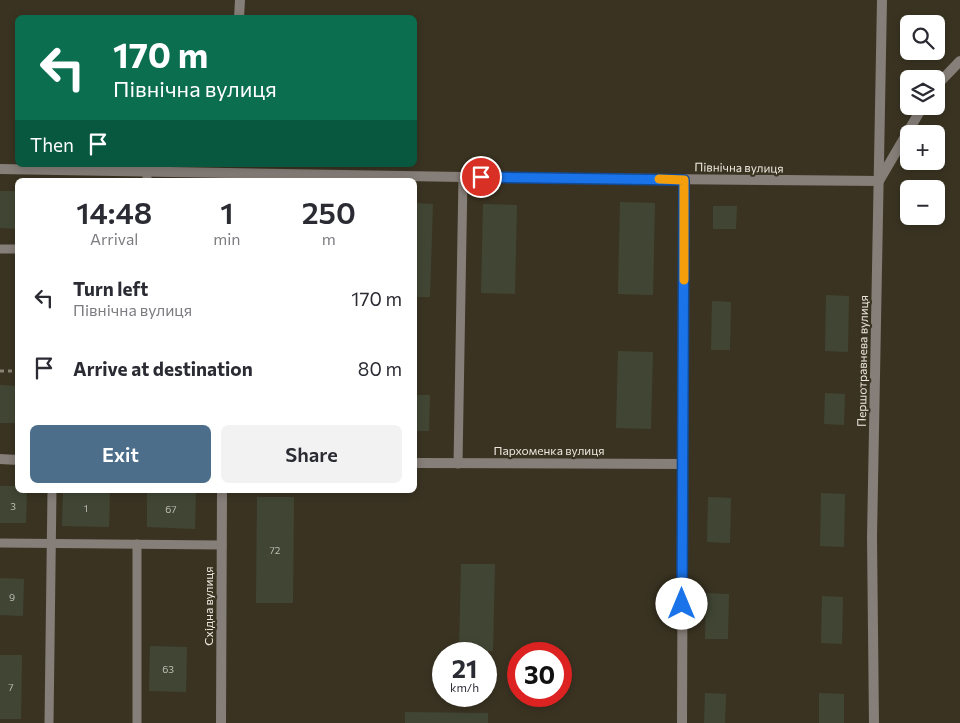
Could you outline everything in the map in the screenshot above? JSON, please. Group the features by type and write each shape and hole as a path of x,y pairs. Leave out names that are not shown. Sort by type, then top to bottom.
{"street":[{"path":"239,15 240,0"},
{"name":"Першотравнева вулиця","path":"874,723 872,537 882,0"},
{"path":"945,77 960,61"},
{"path":"878,181 917,115"},
{"name":"Північна вулиця","path":"0,169 147,176 234,173 878,181"},
{"path":"682,723 684,180"},
{"path":"0,459 15,460"},
{"name":"Пархоменка вулиця","path":"417,463 683,464"},
{"name":"Східна вулиця","path":"221,723 222,493"}],"lane":[{"path":"458,464 463,177"},
{"path":"0,249 15,249"},
{"path":"49,723 52,493"},
{"path":"0,542 222,545"},
{"path":"137,544 137,723"}],"path":[{"path":"0,370 15,371"}],"building":[{"path":"0,191 15,191 15,229 0,228"},
{"path":"620,202 655,203 653,295 618,294"},
{"path":"417,203 433,204 430,297 417,297"},
{"path":"483,204 517,205 515,294 481,293"},
{"path":"713,206 737,206 736,229 713,229"},
{"path":"826,295 849,296 848,352 825,351"},
{"path":"712,301 731,302 730,350 711,350"},
{"path":"618,351 653,352 651,429 616,428"},
{"path":"0,385 15,386 15,423 0,423"},
{"path":"825,393 845,394 844,425 824,424"},
{"path":"417,395 430,395 429,431 417,431"},
{"path":"0,486 15,486 15,493 27,493 26,523 0,523"},
{"path":"63,493 110,493 109,527 62,526"},
{"path":"147,493 196,493 195,529 147,527"},
{"path":"821,493 845,494 844,547 820,546"},
{"path":"257,497 294,497 293,603 256,603"},
{"path":"708,497 731,498 730,543 707,542"},
{"path":"461,564 495,564 493,642 459,642"},
{"path":"0,578 24,579 23,616 0,615"},
{"path":"706,593 729,594 728,639 705,639"},
{"path":"822,596 843,597 842,644 821,643"},
{"path":"150,646 187,647 186,692 149,691"},
{"path":"0,655 22,655 21,719 0,719"},
{"path":"705,693 726,694 725,723 704,723"},
{"path":"819,693 844,694 844,723 819,723"},
{"path":"405,712 488,713 488,723 405,723"}],"slow traffic":[{"path":"659,179 684,180 684,280"}],"route":[{"path":"481,177 684,180 682,604"}]}
